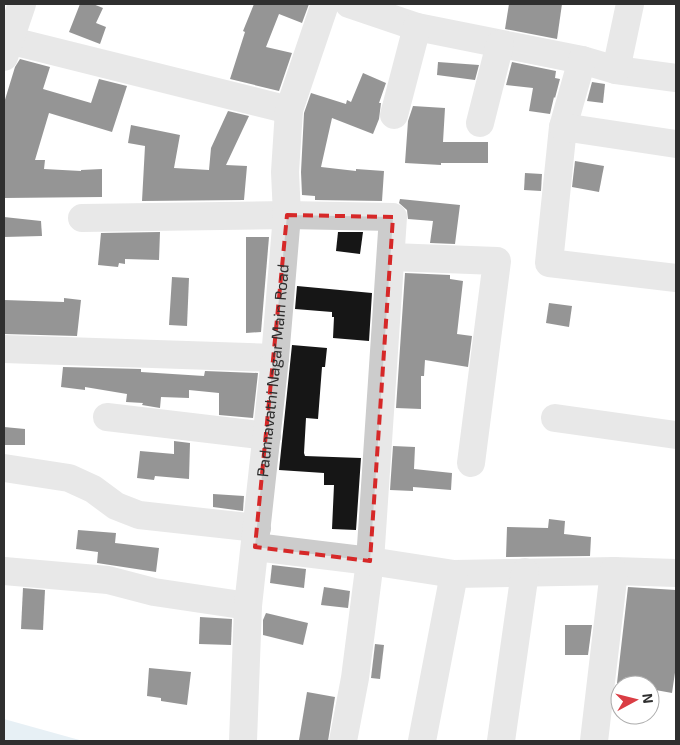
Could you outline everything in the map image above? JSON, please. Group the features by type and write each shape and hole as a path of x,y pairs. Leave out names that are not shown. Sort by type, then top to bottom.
{"street":[{"path":"22,4 6,46 289,110"},
{"name":"Padmavathi Nagar Main Road","path":"243,741 248,606 275,358 287,215 285,172 289,110 324,4"},
{"path":"349,4 417,27 582,60 616,70 676,78"},
{"path":"616,70 630,4"},
{"path":"394,115 417,27"},
{"path":"480,123 500,44"},
{"path":"582,60 564,127 550,263 676,278"},
{"path":"564,127 676,144"},
{"path":"82,218 287,215 393,216 370,561 355,678 343,741"},
{"path":"391,257 497,261 471,463"},
{"path":"4,349 275,358"},
{"path":"107,416 267,436"},
{"path":"555,418 676,436"},
{"path":"4,468 69,478 93,489 125,511 139,515 370,561 454,574 614,571 676,573"},
{"path":"4,571 108,580 154,592 248,606"},
{"path":"594,741 614,571"},
{"path":"501,741 526,572"},
{"path":"422,741 454,574"}],"highlighted area":[{"path":"287,215 393,217 370,561 255,547"}],"water":[{"path":"4,719 83,741 4,741"}],"building":[{"path":"80,4 93,4 103,8 96,23 106,27 100,44 69,32"},
{"path":"254,4 309,4 302,23 279,14 266,47 292,53 279,91 230,79 245,32 243,31"},
{"path":"509,4 562,4 557,39 505,29"},
{"path":"20,59 50,67 43,89 91,103 99,79 127,86 112,132 49,113 35,160 45,160 44,169 81,171 102,169 102,197 4,198 4,103 15,67"},
{"path":"438,62 479,65 475,80 437,75"},
{"path":"512,62 556,71 555,78 560,79 550,114 529,111 533,88 506,85"},
{"path":"363,73 386,83 379,103 381,103 379,119 373,134 332,118 321,167 356,171 356,169 384,171 382,201 315,200 315,196 302,195 301,172 304,113 311,93 346,104 347,100 351,102"},
{"path":"592,82 605,84 603,103 587,101"},
{"path":"413,106 445,108 443,142 488,142 488,163 441,163 441,165 405,163 408,121"},
{"path":"228,111 249,116 226,165 247,166 244,200 142,201 145,146 128,143 131,125 180,135 174,168 209,170 211,148"},
{"path":"575,161 604,166 599,192 572,187"},
{"path":"525,173 542,174 541,191 524,190"},
{"path":"400,199 460,205 455,244 430,243 433,221 408,219 407,210 399,203"},
{"path":"4,217 41,221 42,236 4,237"},
{"path":"160,232 159,260 125,259 125,264 119,263 118,267 98,265 101,233"},
{"path":"338,232 363,232 360,254 336,251"},
{"path":"246,237 269,237 261,332 246,333"},
{"path":"405,273 450,275 450,279 463,281 457,334 472,336 468,367 425,360 424,376 421,376 421,409 396,408"},
{"path":"172,277 189,278 187,326 169,325"},
{"path":"297,286 372,293 369,341 333,338 334,317 332,317 332,312 295,309"},
{"path":"64,298 81,300 77,336 4,334 4,300 64,302"},
{"path":"549,303 572,306 569,327 546,323"},
{"path":"292,345 327,348 325,367 322,367 318,419 306,418 304,453 305,456 361,458 356,530 332,529 334,485 324,485 324,473 279,470"},
{"path":"63,367 141,369 141,372 204,376 205,371 258,373 253,418 219,415 219,393 189,390 189,398 161,397 160,408 142,405 143,403 126,402 127,394 85,387 85,390 61,387"},
{"path":"4,427 25,429 25,445 4,445"},
{"path":"174,441 190,443 189,479 155,476 154,480 137,478 140,451 174,454"},
{"path":"393,446 415,447 414,469 452,473 451,490 413,487 413,491 390,490"},
{"path":"213,494 244,496 243,511 213,507"},
{"path":"549,519 565,521 564,534 591,537 590,556 506,557 507,527 548,528"},
{"path":"78,530 116,533 115,543 159,548 156,572 97,563 98,552 76,549"},
{"path":"272,565 306,569 304,588 270,583"},
{"path":"324,587 350,591 348,608 321,605"},
{"path":"628,587 676,590 676,666 672,693 660,691 660,675 618,675"},
{"path":"23,588 45,590 43,630 21,629"},
{"path":"266,613 308,623 303,645 263,635 263,620"},
{"path":"200,617 232,619 231,645 199,644"},
{"path":"565,625 592,625 588,655 565,655"},
{"path":"375,644 384,645 380,679 371,678"},
{"path":"149,668 191,672 187,705 161,701 161,698 147,696"},
{"path":"307,692 335,697 328,741 299,740"}]}
